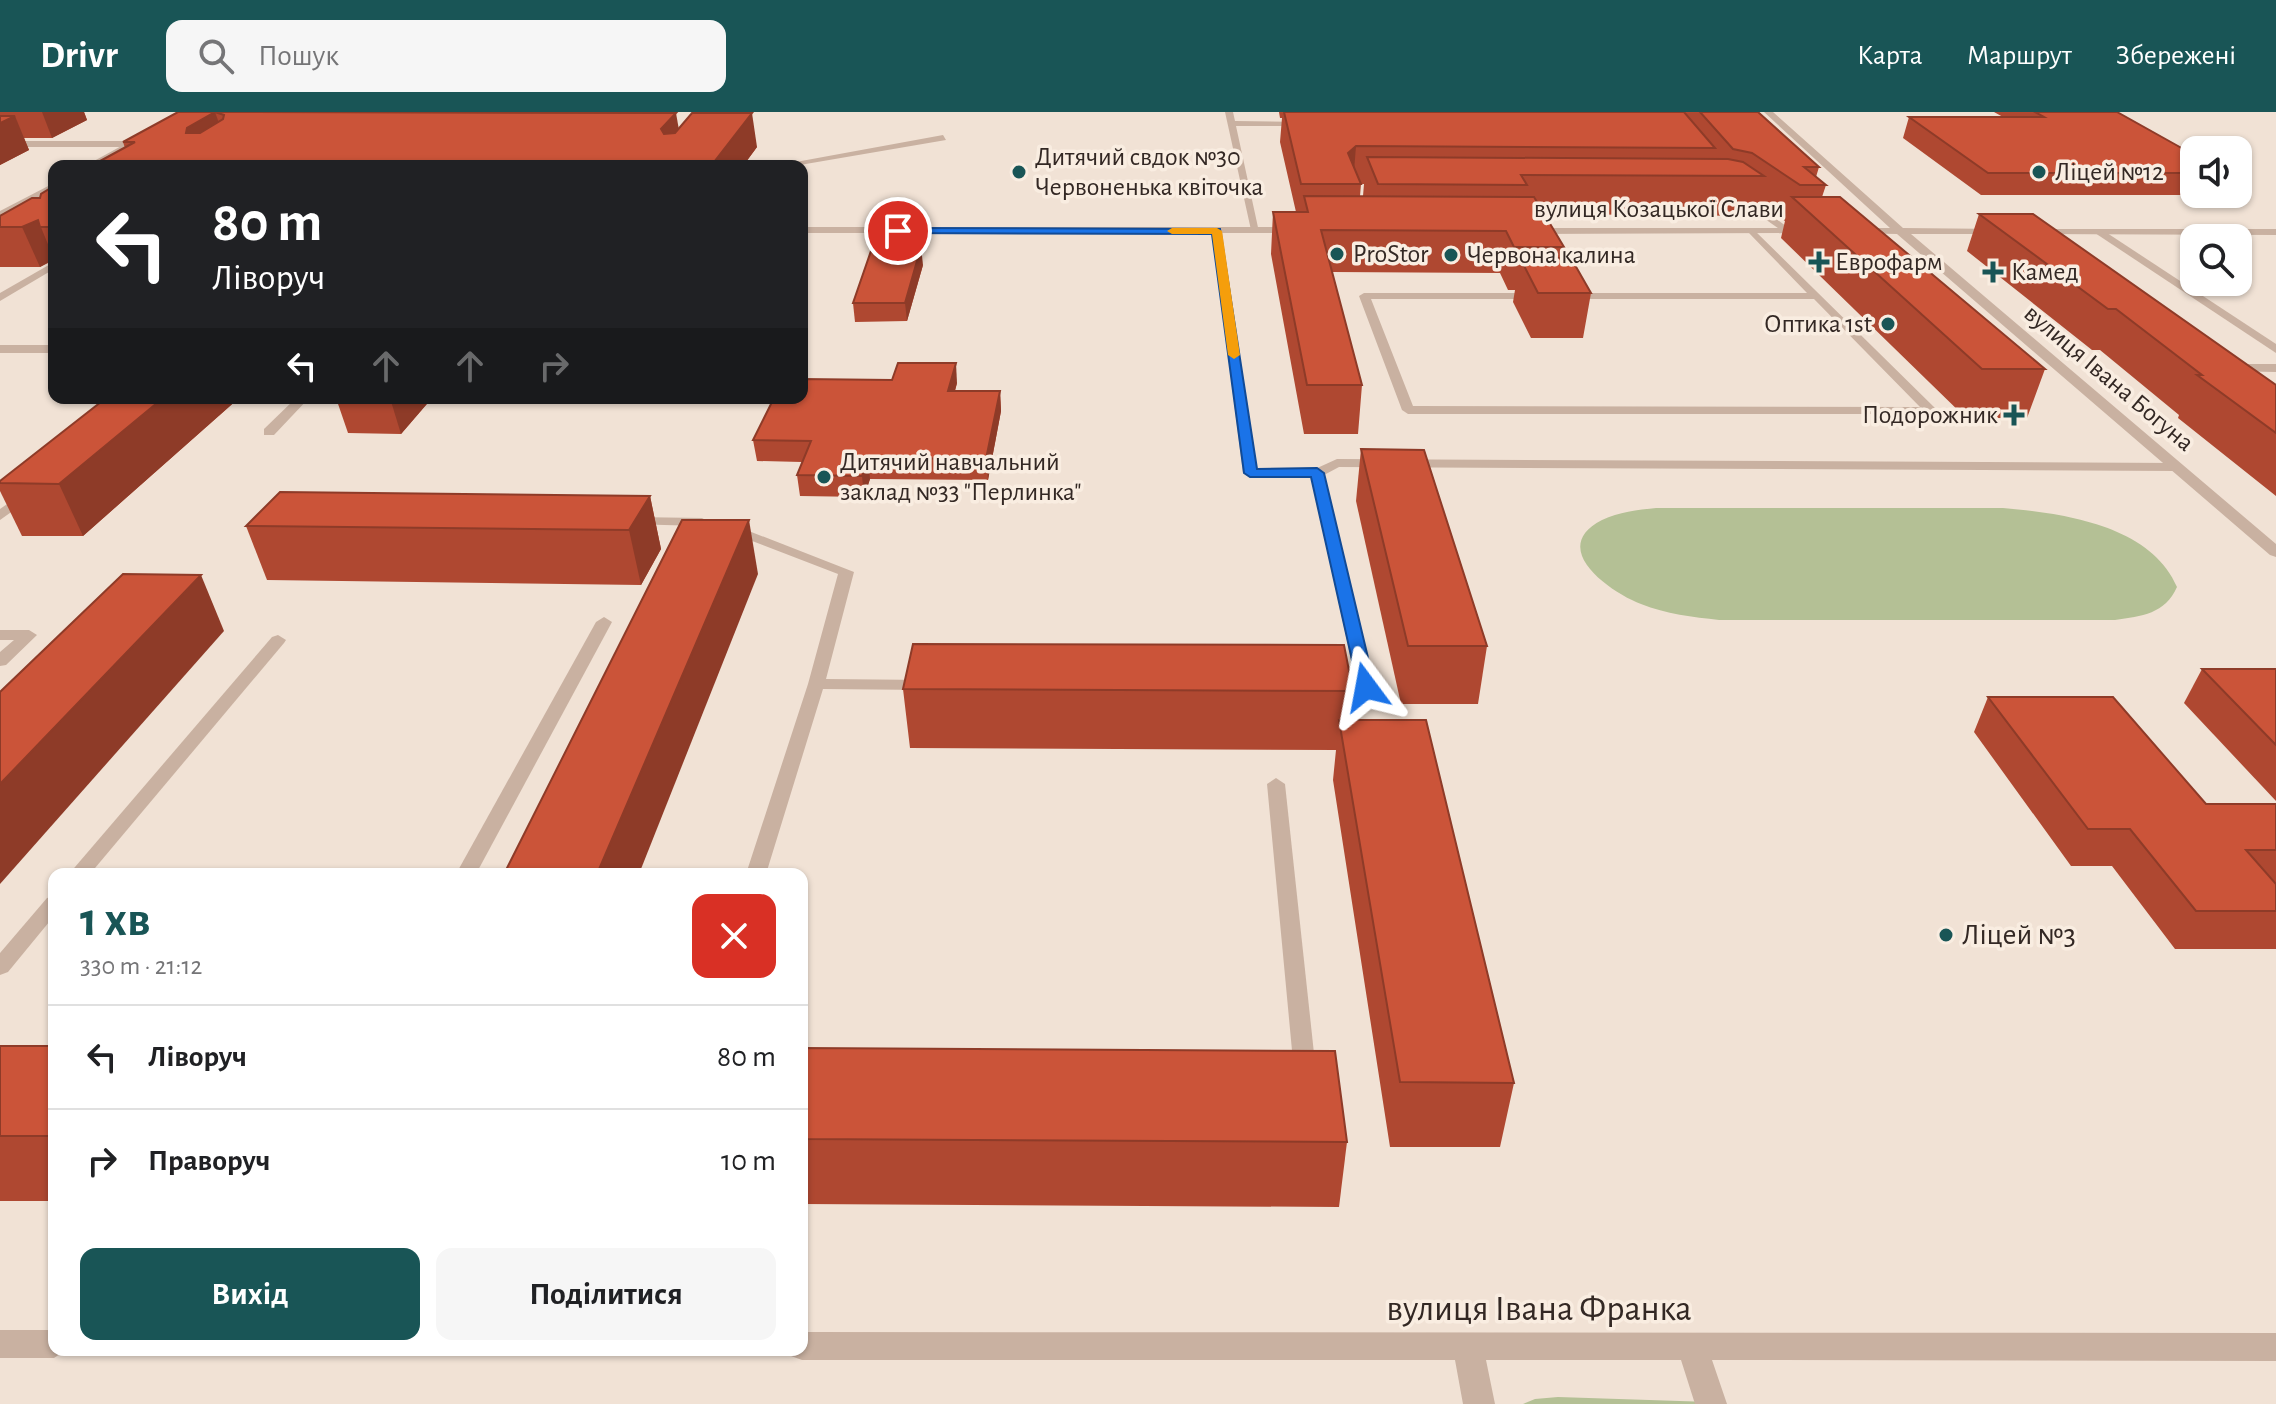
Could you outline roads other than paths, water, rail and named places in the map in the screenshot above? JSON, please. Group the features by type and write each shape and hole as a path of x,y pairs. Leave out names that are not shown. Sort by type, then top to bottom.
{"street":[{"path":"101,160 190,112"},
{"name":"вулиця Івана Богуна","path":"1768,112 1900,231 2276,552"},
{"path":"0,215 48,191"},
{"path":"808,230 1312,230"},
{"name":"вулиця Козацької Слави","path":"1522,231 1820,231"},
{"path":"1836,231 2276,232"},
{"path":"0,1344 48,1344"},
{"name":"вулиця Івана Франка","path":"808,1346 2276,1347"},
{"path":"1468,1347 1479,1404"},
{"path":"1692,1347 1711,1404"}],"lane":[{"path":"1229,112 1256,230"},
{"path":"1232,123 1323,124"},
{"path":"156,130 187,130"},
{"path":"808,161 943,138"},
{"path":"0,144 131,144"},
{"path":"1729,194 1738,196 1788,231"},
{"path":"1217,231 1250,473 1317,473 1337,463 2176,467"},
{"path":"1752,231 1817,296 1931,411 1408,410 1364,296 1817,296"},
{"path":"2018,231 2031,240"},
{"path":"2098,231 2276,349"},
{"path":"0,298 48,269"},
{"path":"0,349 48,349"},
{"path":"2232,383 2215,372 2276,368"},
{"path":"269,432 297,404"},
{"path":"1317,473 1366,687 1319,687"},
{"path":"0,516 37,486"},
{"path":"620,521 714,522 846,572 816,684 758,868"},
{"path":"469,868 604,622"},
{"path":"0,635 29,635 0,661"},
{"path":"84,868 278,640"},
{"path":"816,684 942,685"},
{"path":"1275,1072 1307,1072 1276,784"},
{"path":"0,967 48,910"}],"place":[{"name":"Дитячий свдок №30 Червоненька квіточка","path":"1019,172"},
{"name":"Ліцей №12","path":"2039,172"},
{"name":"ProStor","path":"1337,254"},
{"name":"Червона калина","path":"1451,255"},
{"name":"Еврофарм","path":"1819,262"},
{"name":"Камед","path":"1993,272"},
{"name":"Оптика 1st","path":"1888,324"},
{"name":"Подорожник","path":"2014,415"},
{"name":"Дитячий навчальний заклад №33 \"Перлинка\"","path":"824,477"},
{"name":"Ліцей №3","path":"1946,935"}]}
